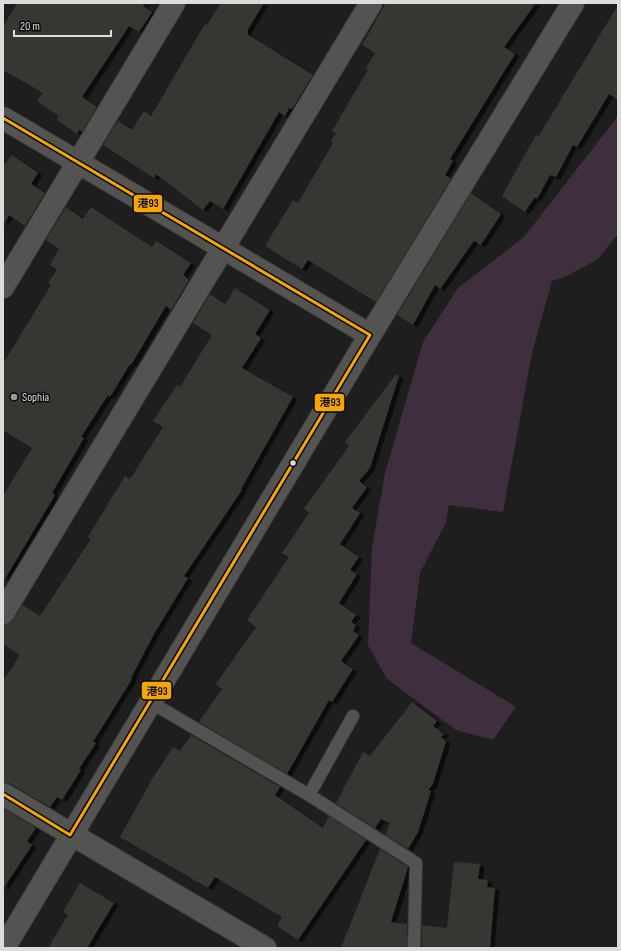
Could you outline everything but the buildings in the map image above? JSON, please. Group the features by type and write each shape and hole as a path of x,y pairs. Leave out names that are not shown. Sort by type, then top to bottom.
{"street":[{"path":"3,287 174,3"},
{"path":"3,613 372,3"},
{"path":"4,948 70,835 370,335 573,3"},
{"path":"3,118 370,335"},
{"path":"3,794 70,835 265,948"}],"lane":[{"path":"150,702 309,795 416,863 414,948"},
{"path":"309,795 353,716"}],"shaded area":[{"path":"618,116 618,234 598,259 565,277 552,281 532,353 503,512 449,505 446,522 420,573 411,643 516,707 493,740 456,730 387,679 368,645 372,548 385,473 423,342 458,288 524,237"}],"transit line":[{"name":"港93","path":"3,118 370,335 70,835"},
{"name":"港93","path":"3,794 70,835"}],"place":[{"name":"Sophia","path":"14,397"}]}
